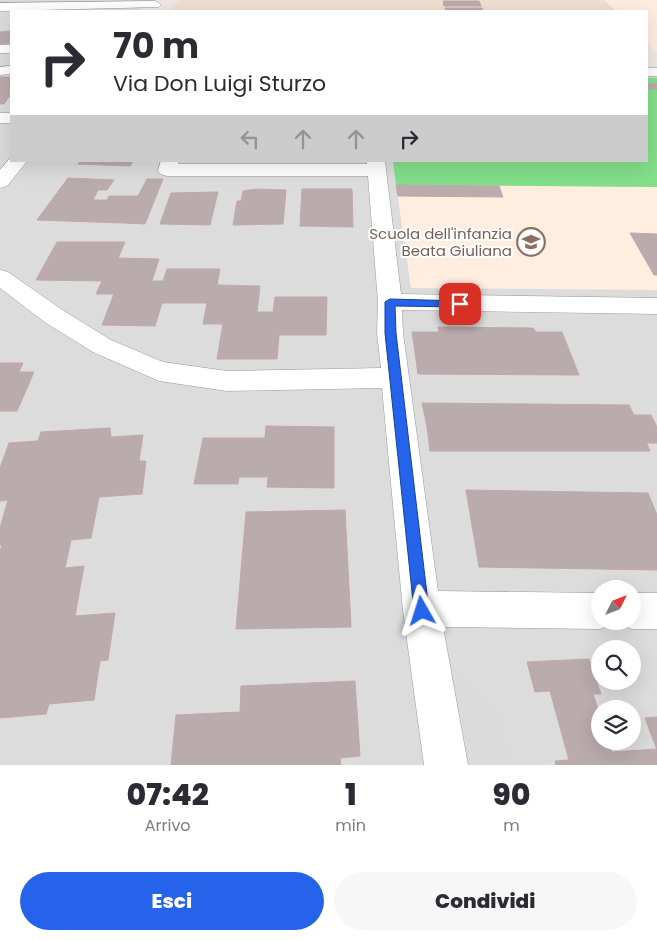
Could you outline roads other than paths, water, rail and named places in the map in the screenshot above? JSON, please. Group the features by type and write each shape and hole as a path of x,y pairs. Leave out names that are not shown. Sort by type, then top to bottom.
{"street":[{"path":"0,8 155,5"},
{"path":"0,182 17,162"},
{"path":"170,162 167,170 376,166 390,302 390,333 422,611 446,765"},
{"path":"0,277 55,317 102,346 159,371 227,381 395,378"},
{"path":"390,302 657,306"},
{"path":"422,611 444,609 591,610"},
{"path":"641,611 657,611"}],"place":[{"name":"Scuola dell'infanzia Beata Giuliana","path":"531,242"}]}
